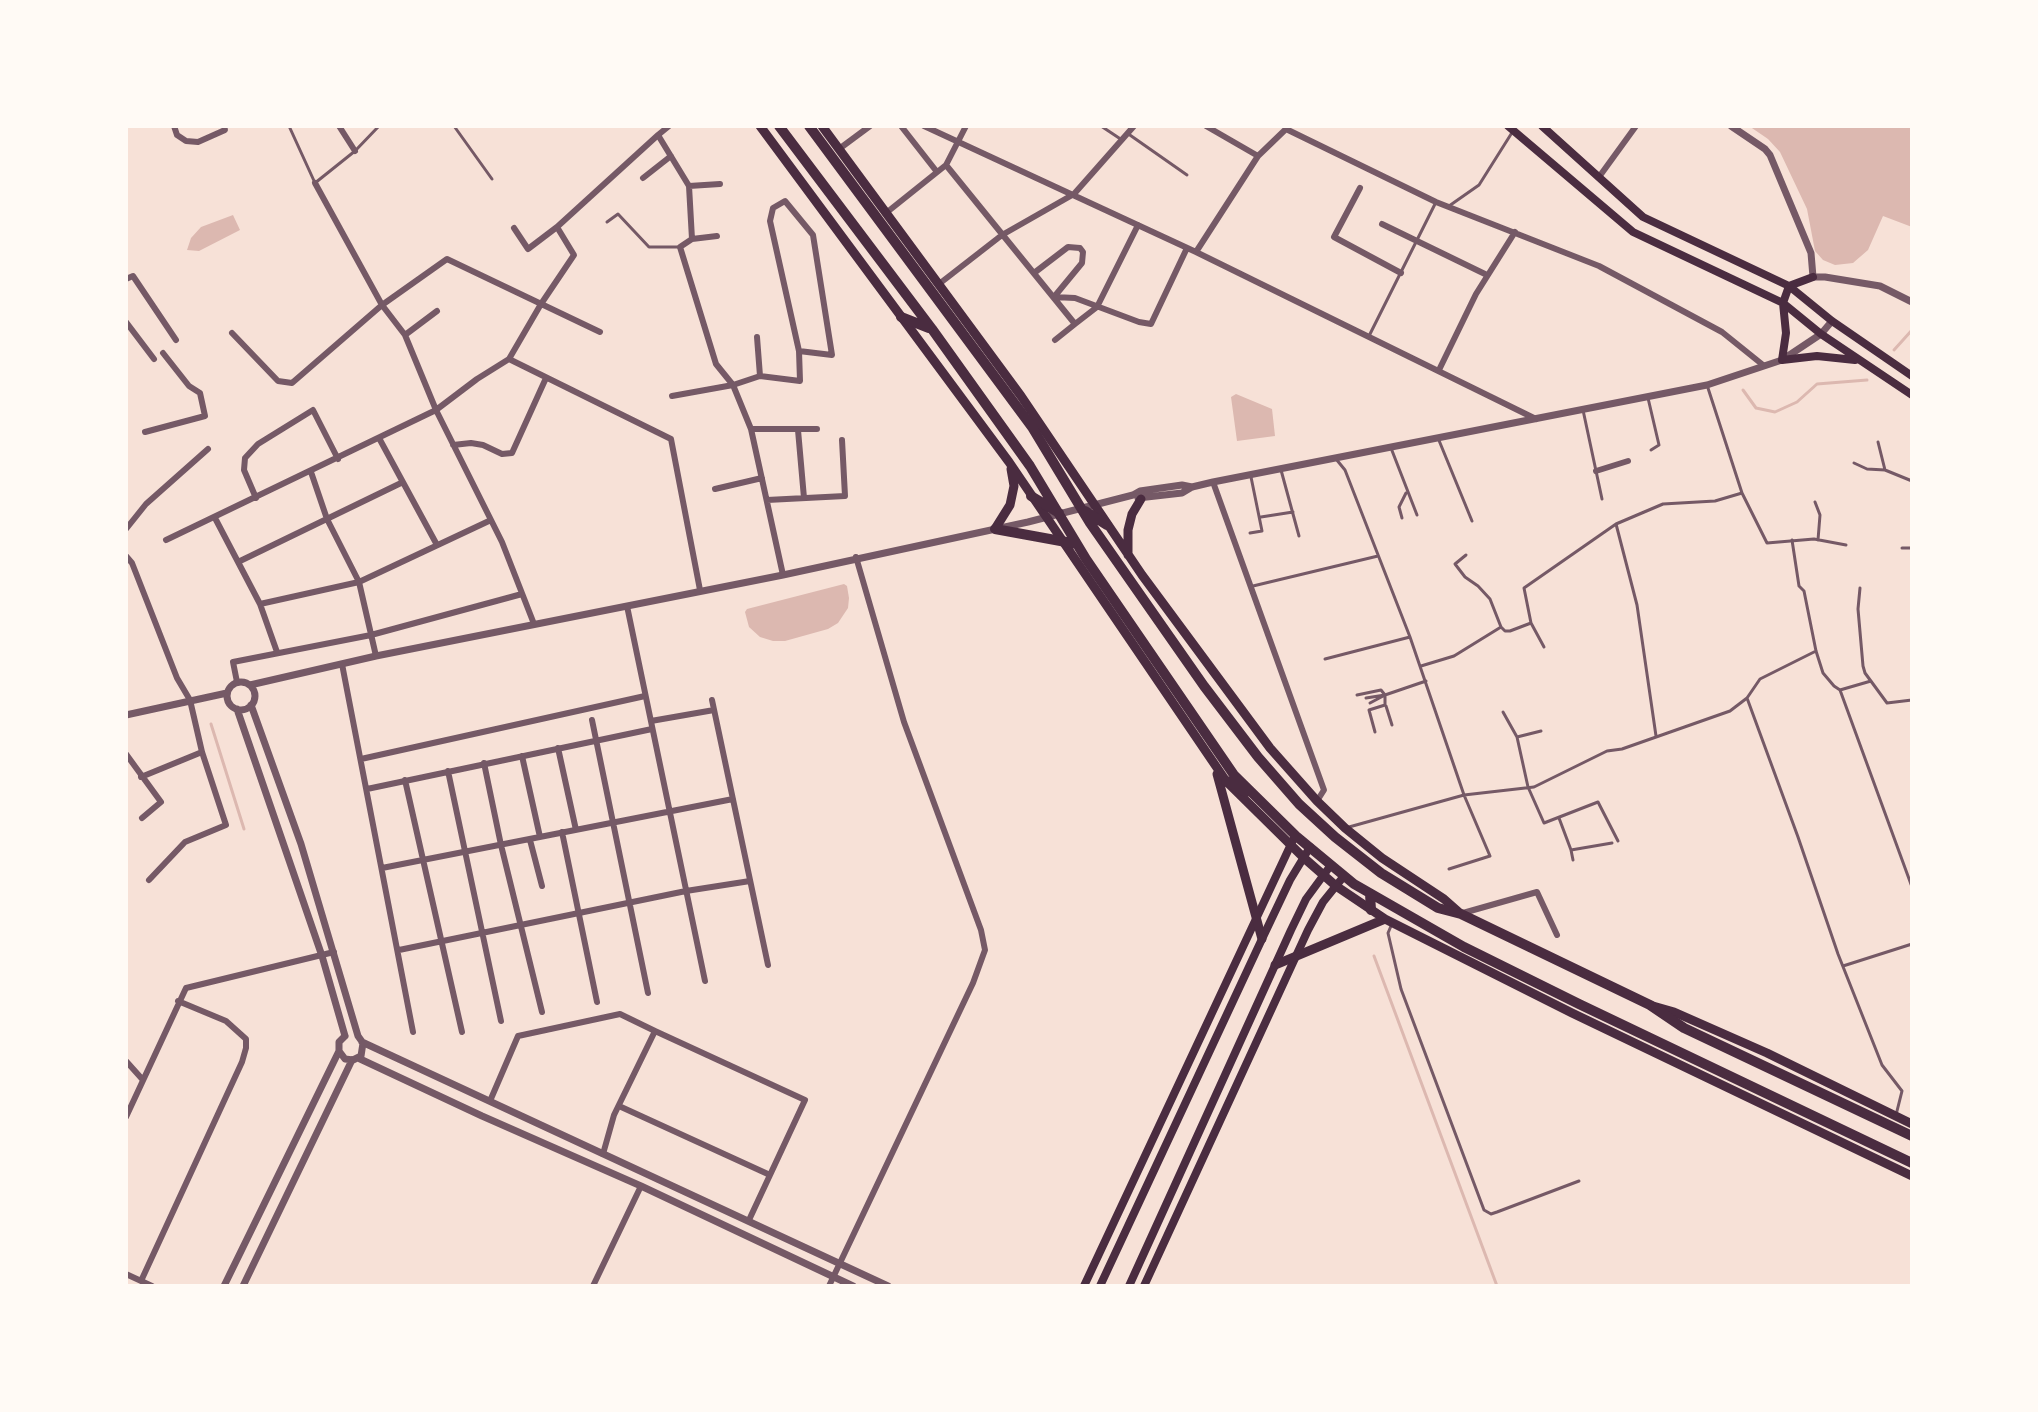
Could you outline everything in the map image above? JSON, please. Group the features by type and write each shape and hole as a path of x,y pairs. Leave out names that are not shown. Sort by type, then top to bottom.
{"highway":[{"path":"779,126 932,329 1045,487 1095,572 1234,775 1293,840 1370,894 1464,947 1912,1163"},
{"path":"809,126 1032,427 1080,507 1204,686 1258,757 1299,804 1348,849 1438,908 1461,914 1650,1005 1684,1028 1912,1136"},
{"path":"901,317 932,329"},
{"path":"1059,471 1061,456"},
{"path":"1031,496 1061,514"},
{"path":"1080,507 1107,525"},
{"path":"995,529 1077,544"},
{"path":"1095,572 1095,588"},
{"path":"1226,781 1258,799"},
{"path":"1370,894 1371,910"}],"main road":[{"path":"760,126 1009,462 1226,781 1293,840 1084,1286"},
{"path":"822,126 939,284 1128,555 1248,719 1317,801 1345,828 1461,914"},
{"path":"1542,126 1643,217 1789,286 1832,321 1912,376"},
{"path":"1510,128 1633,232 1783,303 1821,334 1912,395"},
{"path":"1789,286 1813,277"},
{"path":"1789,286 1783,303 1786,333 1782,360 1817,356 1859,360"},
{"path":"995,529 1010,505 1014,486 1009,462"},
{"path":"1128,555 1128,530 1137,497"},
{"path":"1216,766 1262,939"},
{"path":"1100,1286 1262,939 1307,852 1336,886 1388,921 1912,1176"},
{"path":"1129,1286 1306,899 1331,865"},
{"path":"1144,1286 1323,902 1344,876"},
{"path":"1275,965 1388,921"},
{"path":"1650,1005 1674,1012 1767,1053 1912,1124"},
{"path":"1118,1216 1130,1221"}],"street":[{"path":"174,126 177,135 186,141 198,142 225,130 224,126"},
{"path":"339,126 355,151"},
{"path":"514,228 528,249 557,227 669,126"},
{"path":"839,149 870,126"},
{"path":"901,126 937,172"},
{"path":"924,126 1196,252 1536,419"},
{"path":"886,213 946,165 966,126"},
{"path":"939,284 1002,235 1074,194 1134,126"},
{"path":"1206,126 1258,156"},
{"path":"1599,177 1636,126"},
{"path":"1731,126 1770,155 1811,253 1813,277 1880,286 1912,302"},
{"path":"1196,252 1258,156 1286,129 1436,202 1599,266 1722,332 1763,365"},
{"path":"658,135 689,186 692,239"},
{"path":"643,178 671,156"},
{"path":"946,165 1075,324"},
{"path":"315,183 382,305 405,335 436,410 491,520 534,624"},
{"path":"689,186 720,184"},
{"path":"1360,188 1334,237 1401,273"},
{"path":"672,396 733,385 760,376 800,381 799,351 772,235 771,214 781,201 785,201 813,235 832,355 799,351"},
{"path":"1382,224 1487,275"},
{"path":"1055,340 1097,307 1138,225"},
{"path":"166,540 436,410 509,359 574,255 557,227"},
{"path":"1439,370 1487,275 1515,232"},
{"path":"717,236 692,239 680,247 716,364 733,385 751,429 783,575"},
{"path":"1034,273 1068,247 1080,248 1082,263 1054,297"},
{"path":"1054,297 1075,298 1139,322 1153,322 1187,248"},
{"path":"232,333 278,381 292,383 382,305 447,259 600,332"},
{"path":"126,279 133,276 176,340"},
{"path":"405,335 437,311"},
{"path":"250,685 376,656 783,575 1046,518 1093,504 1182,493 1213,482 1707,385 1782,360 1821,334 1832,321"},
{"path":"126,322 154,359"},
{"path":"757,337 760,376"},
{"path":"145,432 205,416 200,393 189,386 163,353"},
{"path":"509,359 671,439 700,590"},
{"path":"453,445 471,443 502,454 512,453 546,378"},
{"path":"256,498 244,470 245,458 258,444 313,410 338,459"},
{"path":"751,429 817,429"},
{"path":"798,430 804,498"},
{"path":"379,438 437,545"},
{"path":"767,500 845,496 842,440"},
{"path":"126,529 146,504 208,449"},
{"path":"1596,471 1628,461"},
{"path":"311,472 327,519 359,582 376,656"},
{"path":"715,489 762,478"},
{"path":"1213,482 1324,790 1317,801"},
{"path":"238,562 401,483"},
{"path":"215,518 260,604 277,652"},
{"path":"260,604 359,582 491,520"},
{"path":"126,556 132,563 177,678 190,700 202,752 226,825 185,842 149,880"},
{"path":"829,1286 977,975 985,950 985,941 904,722 856,557"},
{"path":"237,682 233,662 371,635 522,594"},
{"path":"627,606 705,981"},
{"path":"342,664 413,1032"},
{"path":"126,715 227,693 237,682 244,682 250,685 255,696 251,705 237,709"},
{"path":"227,693 228,702 237,709 322,956 345,1036"},
{"path":"361,759 645,696"},
{"path":"712,700 768,965"},
{"path":"243,1286 355,1059 363,1052 301,844 251,705"},
{"path":"367,789 596,741 714,710"},
{"path":"592,720 648,993"},
{"path":"558,748 576,830"},
{"path":"141,777 202,752"},
{"path":"126,754 128,763 161,802 142,818"},
{"path":"522,756 540,837"},
{"path":"484,763 542,1012"},
{"path":"448,771 501,1021"},
{"path":"405,780 462,1032"},
{"path":"382,868 733,799"},
{"path":"562,832 597,1002"},
{"path":"530,840 542,886"},
{"path":"399,950 686,891 750,881"},
{"path":"1461,914 1537,892 1557,935"},
{"path":"126,1117 186,988 334,952"},
{"path":"141,1281 246,1048 246,1039 226,1021 178,1001"},
{"path":"490,1101 518,1036 620,1014 805,1100 749,1220"},
{"path":"603,1154 619,1106 655,1031"},
{"path":"345,1036 360,1039 888,1286"},
{"path":"224,1286 339,1051 339,1042 345,1036"},
{"path":"339,1051 345,1059 355,1059 641,1186 853,1286"},
{"path":"126,1061 143,1080"},
{"path":"619,1106 770,1175"},
{"path":"593,1286 641,1186"},
{"path":"126,1274 152,1286"}],"lane":[{"path":"289,126 315,183 355,151 379,126"},
{"path":"454,126 492,179"},
{"path":"1101,126 1122,140"},
{"path":"1449,206 1479,185 1510,128"},
{"path":"1127,133 1187,175"},
{"path":"1369,336 1436,202"},
{"path":"607,222 618,214 649,247 680,247"},
{"path":"1707,385 1742,493 1767,543 1818,540 1846,545"},
{"path":"1648,398 1659,445 1651,450"},
{"path":"1583,410 1602,499"},
{"path":"1438,438 1472,521"},
{"path":"1878,442 1885,470"},
{"path":"1391,448 1417,515"},
{"path":"1336,459 1345,470 1410,637 1464,795 1490,856 1449,869"},
{"path":"1854,463 1867,469 1885,470 1912,481"},
{"path":"1281,470 1299,536"},
{"path":"1250,476 1262,531 1250,533"},
{"path":"1402,518 1399,507 1406,493"},
{"path":"1544,647 1531,623 1524,588 1616,524 1663,504 1715,501 1742,493"},
{"path":"1815,502 1820,515 1818,540"},
{"path":"1259,518 1293,512"},
{"path":"1616,524 1637,605 1657,737"},
{"path":"1792,540 1799,586 1804,591 1823,673 1840,690 1912,887"},
{"path":"1902,548 1912,548"},
{"path":"1466,555 1455,564 1490,599 1501,627 1510,631 1531,623"},
{"path":"1251,587 1378,556"},
{"path":"1860,588 1858,609 1863,666 1887,703 1912,700"},
{"path":"1421,666 1454,656 1501,627"},
{"path":"1325,659 1410,637"},
{"path":"1345,828 1464,795 1534,787 1607,751 1622,749 1730,711 1747,698 1760,679 1816,651"},
{"path":"1370,703 1426,681"},
{"path":"1840,690 1871,681"},
{"path":"1357,695 1381,690 1392,725"},
{"path":"1366,698 1385,695"},
{"path":"1747,698 1843,966 1882,1065 1902,1091 1895,1117"},
{"path":"1375,732 1369,710 1385,705"},
{"path":"1503,712 1517,737 1528,787 1544,823 1598,802 1618,841"},
{"path":"1517,737 1541,731"},
{"path":"1559,818 1573,860"},
{"path":"1571,850 1590,844 1600,846 1612,843"},
{"path":"1388,921 1401,989 1484,1210 1491,1214 1579,1181"},
{"path":"1843,966 1912,944"}],"shaded area":[{"path":"1749,126 1912,126 1912,227 1883,216 1868,250 1853,263 1835,265 1823,260 1815,251 1807,209 1780,152"},
{"path":"233,215 240,230 199,251 187,250 191,238 201,227"},
{"path":"1236,394 1272,409 1275,436 1237,441 1231,397"},
{"path":"844,584 849,598 848,608 838,623 828,629 785,641 773,641 760,637 749,627 747,609"}],"waterway":[{"path":"1894,350 1912,330"},
{"path":"1743,390 1756,408 1775,412 1797,402 1817,384 1867,380"},
{"path":"211,724 244,829"},
{"path":"1374,956 1497,1286"}]}
